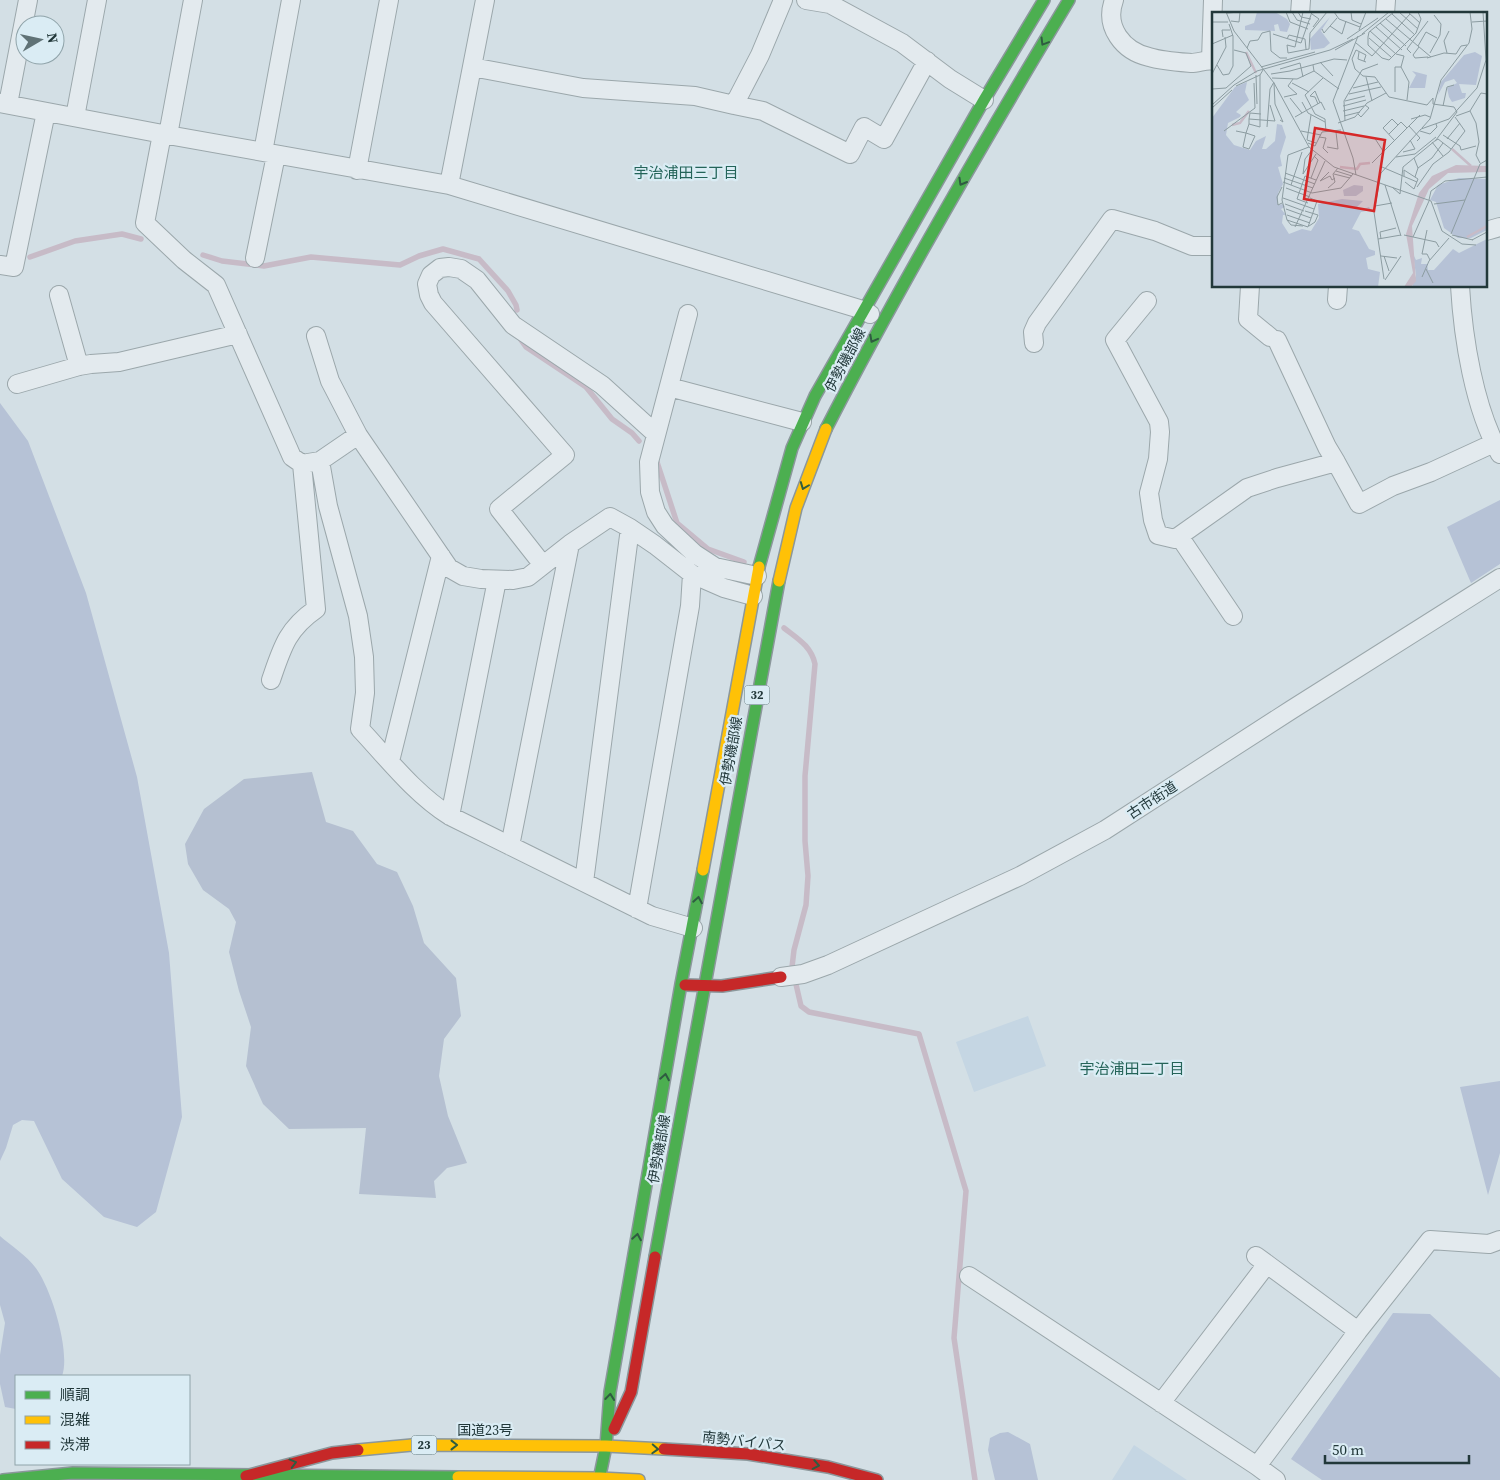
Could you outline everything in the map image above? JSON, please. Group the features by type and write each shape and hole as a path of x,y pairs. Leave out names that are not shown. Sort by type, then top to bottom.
{"main road":[{"name":"伊勢磯部線","path":"606,1446 631,1392 775,598 796,508 826,429 883,321 1068,0"},
{"name":"伊勢磯部線","path":"600,1479 606,1446 610,1392 681,984 693,928 753,596 792,448 802,422 863,310 984,100 1037,3"},
{"path":"681,984 703,988 723,988 781,977"},
{"name":"国道23号","path":"246,1476 332,1453 412,1445 606,1446"},
{"name":"南勢バイパス","path":"606,1446 748,1454 828,1467 877,1480"},
{"name":"国道23号","path":"3,1480 29,1476 600,1479"},
{"name":"23","path":"600,1479 639,1480"}],"street":[{"path":"28,0 4,103 270,154 449,185 863,310 883,321"},
{"path":"75,117 96,0"},
{"path":"193,0 145,223 184,260 216,285 292,458 302,464 320,461 358,435"},
{"path":"255,258 291,0"},
{"path":"357,170 389,0"},
{"path":"449,185 485,0"},
{"path":"734,105 760,55 783,0"},
{"path":"806,0 830,4 902,43 950,79 984,100"},
{"path":"1114,0 1110,13 1114,29 1126,46 1136,53 1150,58 1193,63 1212,61"},
{"path":"472,67 583,88 695,96 763,112 850,154 864,127 884,138 927,61"},
{"path":"0,265 14,267 46,112"},
{"path":"1034,343 1033,332 1037,323 1112,218 1155,231 1192,246 1212,246"},
{"path":"543,565 499,510 564,455 433,303 427,284 431,275 440,268 449,267 461,269 477,280 513,325 602,385 656,434"},
{"path":"1250,288 1248,318 1274,339 1327,448 1359,504 1393,486 1497,448 1475,386 1463,328 1460,288"},
{"path":"60,295 80,366"},
{"path":"1148,301 1115,340 1159,422 1158,459 1148,493 1158,535 1175,539 1247,488 1336,462"},
{"path":"688,314 649,462 650,492 656,512 665,526 695,554 715,567 757,576"},
{"path":"18,384 80,366 118,362 238,334"},
{"path":"316,336 330,381 358,435 449,568 463,576 498,580 528,577 570,544 610,517 655,545 692,574 724,588 753,596"},
{"path":"669,387 802,422"},
{"path":"320,461 328,506 358,616 364,657 366,693 360,729 422,794 436,807 450,816 652,916 693,928"},
{"path":"271,680 285,641 303,618 316,609 302,464"},
{"path":"584,882 630,528"},
{"path":"1179,536 1234,616"},
{"path":"510,846 570,544"},
{"path":"390,760 441,556"},
{"path":"637,909 690,606 692,574"},
{"name":"古市街道","path":"781,977 803,974 828,965 1020,876 1105,830 1500,578"},
{"path":"450,816 498,580"},
{"path":"1256,1466 1358,1331 1430,1240 1489,1244 1500,1240"},
{"path":"1161,1403 1262,1260 1358,1331"},
{"path":"969,1276 1276,1480"}],"shaded area":[{"path":"0,403 28,441 86,593 137,777 169,953 182,1117 156,1212 137,1227 104,1217 62,1179 34,1121 22,1120 13,1125 0,1161"},
{"path":"1500,500 1500,564 1471,583 1447,527"},
{"path":"312,772 326,822 353,831 377,864 397,872 413,906 424,943 456,978 461,1016 444,1039 439,1076 448,1116 467,1163 447,1168 434,1181 436,1198 359,1194 366,1128 289,1129 263,1104 246,1066 251,1027 229,952 236,922 229,909 203,890 188,864 185,844 204,809 244,779"},
{"path":"1028,1016 1046,1066 974,1092 956,1042"},
{"path":"1500,1081 1500,1153 1488,1195 1460,1087"},
{"path":"0,1236 28,1259 41,1276 58,1320 64,1352 62,1375 15,1375 15,1409 5,1407 0,1384 0,1355 5,1323 0,1305"},
{"path":"1393,1313 1430,1314 1500,1378 1500,1480 1322,1480 1291,1459"},
{"path":"1008,1432 1030,1444 1038,1480 995,1480 988,1450 990,1438 1000,1433"},
{"path":"1134,1445 1187,1480 1112,1480"}],"waterway":[{"path":"30,257 75,241 122,234 141,239"},
{"path":"203,255 222,261 264,266 311,257 400,265 419,256 443,249 479,259 508,291 517,310"},
{"path":"521,340 526,347 586,387 612,419 632,433 639,441"},
{"path":"657,462 677,523 708,549 744,562"},
{"path":"784,628 799,639 807,648 815,664 805,776 805,841 808,876 806,905 794,950 792,967 801,1006 809,1012 919,1034 966,1191 954,1338 975,1480"}],"traffic: fast":[{"path":"759,567 792,448 815,396 984,100 1044,0"},
{"path":"826,429 854,374 944,213 1069,0"},
{"path":"655,1257 779,581"},
{"path":"599,1480 606,1446 610,1392 681,984 703,870"},
{"path":"3,1480 73,1473 458,1477"}],"traffic: slow":[{"path":"779,581 796,508 826,429"},
{"path":"703,870 759,567"},
{"path":"358,1450 412,1445 606,1446 664,1449"},
{"path":"458,1477 639,1480"}],"traffic: jam":[{"path":"685,985 722,986 781,977"},
{"path":"614,1429 631,1392 655,1257"},
{"path":"664,1449 748,1454 828,1467 877,1480"},
{"path":"246,1476 332,1453 358,1450"}],"district":[{"name":"宇治浦田三丁目","path":"686,172"},
{"name":"宇治浦田二丁目","path":"1132,1068"}]}
